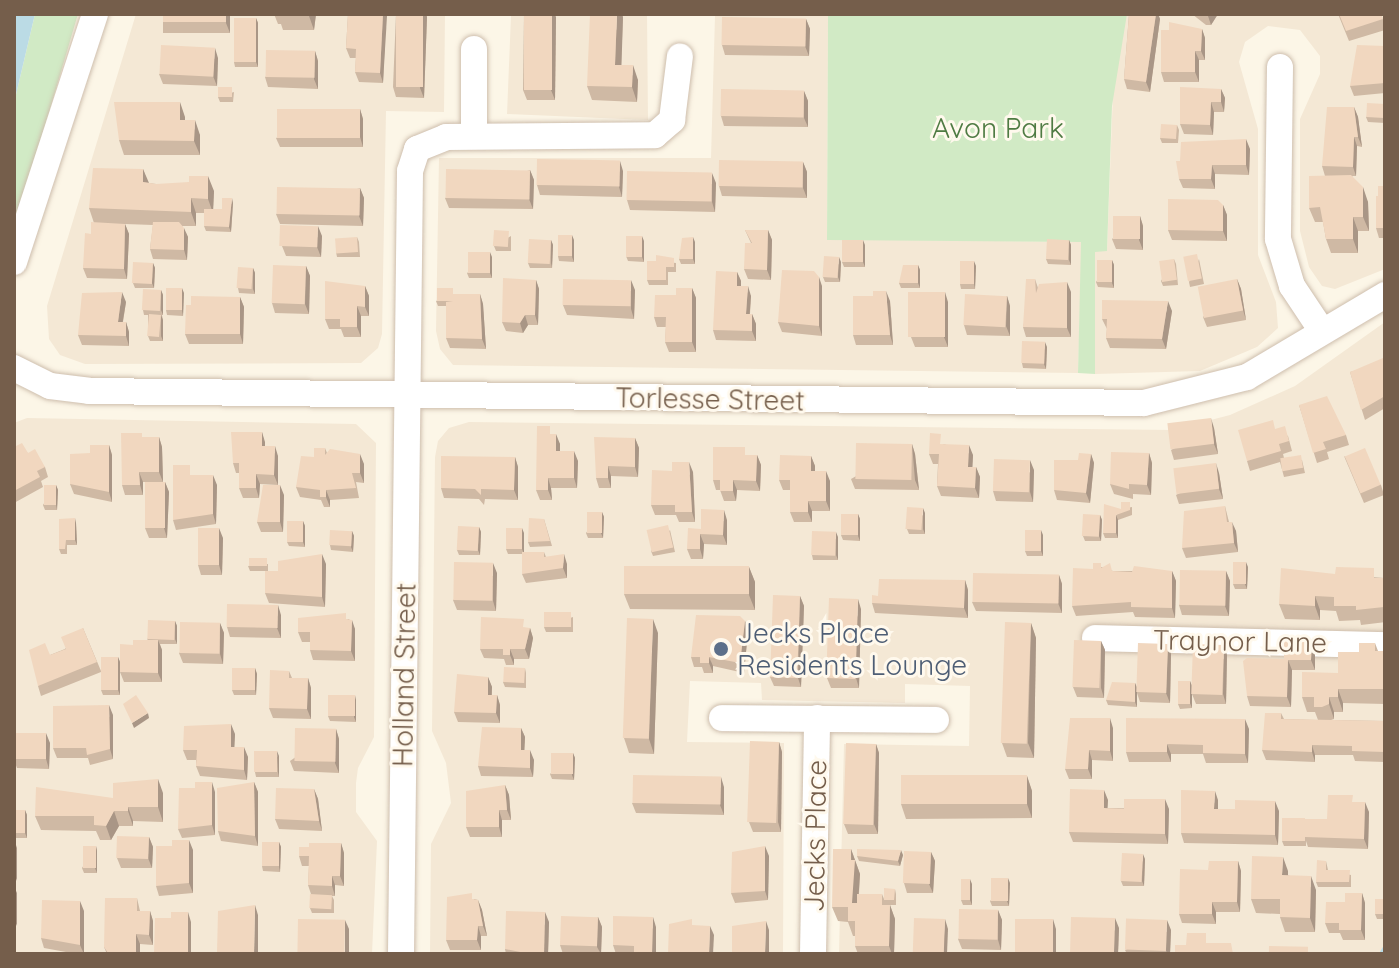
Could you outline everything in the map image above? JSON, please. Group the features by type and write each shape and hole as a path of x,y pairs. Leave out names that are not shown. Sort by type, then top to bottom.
{"street":[{"path":"14,262 95,14"},
{"path":"474,49 474,136 655,135 672,120 680,56"},
{"path":"1280,67 1278,239 1292,286 1322,331"},
{"name":"Holland Street","path":"401,954 410,171 417,149 426,141 474,136"},
{"name":"Torlesse Street","path":"14,368 50,386 77,390 1144,403 1247,377 1385,295"},
{"name":"Traynor Lane","path":"1095,638 1385,645"},
{"name":"Jecks Place","path":"722,718 936,720"},
{"name":"Jecks Place","path":"813,954 817,718"}],"shaded area":[{"path":"136,14 445,14 444,112 386,111 382,334 378,348 361,363 85,364 60,355 49,339 47,306"},
{"path":"484,14 647,14 648,120 507,114 511,16"},
{"path":"685,14 828,14 827,239 1082,242 1078,373 453,365 440,349 436,331 439,158 711,158 715,16"},
{"path":"1116,14 1385,14 1385,269 1335,289 1322,286 1309,267 1300,231 1300,119 1320,74 1320,56 1300,30 1268,26 1245,42 1239,62 1258,129 1258,255 1276,302 1278,328 1257,347 1200,371 1095,374 1095,251 1107,251"},
{"path":"1385,322 1385,954 839,954 844,744 969,746 970,686 905,684 905,703 762,700 761,683 690,681 687,742 784,743 783,954 430,954 431,844 451,803 446,763 432,731 435,457 438,441 449,428 469,422 1172,430 1230,415 1295,386"},
{"path":"27,418 356,424 376,443 374,737 358,768 356,783 356,812 377,841 372,954 14,954 14,423"}],"green space":[{"path":"35,14 78,14 14,231 14,103"},
{"name":"Avon Park","path":"828,14 1127,14 1112,106 1107,251 1095,252 1095,374 1078,373 1081,242 827,240"}],"water":[{"path":"14,14 35,14 14,103"}],"building":[{"path":"163,14 226,14 226,22 163,22"},
{"path":"309,14 309,16 278,16"},
{"path":"348,14 383,14 380,73 355,72 356,49 346,48"},
{"path":"396,14 423,14 423,87 396,87"},
{"path":"524,14 552,14 552,90 524,90"},
{"path":"590,14 617,14 615,65 633,65 632,87 587,86"},
{"path":"1129,14 1156,14 1146,82 1124,79"},
{"path":"1339,14 1381,14 1383,19 1346,31"},
{"path":"722,17 806,18 805,46 722,45"},
{"path":"234,18 256,18 256,62 234,62"},
{"path":"1169,22 1202,29 1201,51 1195,51 1195,72 1161,72 1161,30 1169,30"},
{"path":"161,45 215,48 213,77 159,74"},
{"path":"1357,45 1385,46 1385,83 1350,86"},
{"path":"266,50 315,51 315,78 266,77"},
{"path":"218,87 232,87 232,97 218,97"},
{"path":"1180,87 1221,89 1221,102 1211,102 1210,125 1180,124"},
{"path":"721,89 804,90 804,117 721,116"},
{"path":"114,102 180,102 180,120 195,120 194,141 119,140"},
{"path":"1367,103 1385,104 1384,118 1366,117"},
{"path":"1327,107 1354,107 1358,137 1354,137 1353,167 1322,166"},
{"path":"277,109 360,109 360,138 277,138"},
{"path":"1161,124 1177,125 1176,139 1160,138"},
{"path":"1246,139 1246,165 1212,165 1211,179 1179,179 1176,161 1180,161 1181,142"},
{"path":"537,159 620,160 620,186 537,185"},
{"path":"719,160 803,161 803,187 719,186"},
{"path":"93,168 143,169 143,182 156,184 189,182 189,176 208,176 208,199 191,198 191,212 89,208"},
{"path":"446,169 530,170 529,199 445,198"},
{"path":"627,171 712,172 711,201 626,200"},
{"path":"1351,175 1363,187 1363,217 1353,217 1353,239 1326,239 1320,207 1309,208 1309,176"},
{"path":"1378,186 1385,186 1385,196 1378,196"},
{"path":"277,187 360,188 360,215 277,214"},
{"path":"1376,196 1385,196 1385,228 1376,228"},
{"path":"222,198 232,198 229,227 204,226 204,209 222,209"},
{"path":"1168,199 1218,200 1223,205 1223,231 1168,230"},
{"path":"1113,216 1140,216 1140,239 1113,239"},
{"path":"91,222 125,224 124,269 83,268 85,233 91,234"},
{"path":"153,222 179,222 184,228 184,250 150,249"},
{"path":"280,225 318,226 317,247 279,246"},
{"path":"494,230 509,231 508,247 493,246"},
{"path":"745,230 768,230 767,270 744,269 745,243 752,243"},
{"path":"558,235 572,235 572,256 558,256"},
{"path":"626,236 642,236 642,257 626,257"},
{"path":"357,237 358,252 336,253 335,239"},
{"path":"693,237 693,259 679,259 682,238"},
{"path":"529,239 551,240 550,264 528,263"},
{"path":"1047,239 1069,240 1068,260 1046,259"},
{"path":"842,240 863,240 863,262 842,262"},
{"path":"468,252 490,252 490,273 468,273"},
{"path":"1197,254 1202,279 1188,281 1183,257"},
{"path":"656,255 674,258 674,267 666,267 666,280 647,280 647,261 656,261"},
{"path":"824,256 839,257 837,278 823,277"},
{"path":"1174,259 1177,280 1162,282 1159,261"},
{"path":"1097,260 1112,260 1112,282 1097,282"},
{"path":"960,261 974,261 974,284 960,284"},
{"path":"133,262 153,263 152,284 132,283"},
{"path":"273,265 306,266 305,304 272,303"},
{"path":"903,265 918,265 918,283 899,283"},
{"path":"238,267 253,268 251,289 237,288"},
{"path":"782,270 814,271 819,277 819,326 778,322"},
{"path":"716,271 737,272 737,286 748,286 746,314 752,314 752,331 713,330"},
{"path":"503,278 536,280 535,315 525,315 520,323 502,322"},
{"path":"563,279 631,280 631,306 563,305"},
{"path":"1026,279 1035,279 1036,293 1039,284 1067,282 1067,328 1023,327"},
{"path":"1237,279 1243,310 1204,318 1198,287"},
{"path":"325,281 365,286 365,307 357,306 357,327 340,327 340,319 325,319"},
{"path":"166,288 182,288 182,310 166,310"},
{"path":"437,288 453,288 453,301 437,301"},
{"path":"676,288 692,288 692,342 665,342 666,317 654,317 655,295 676,295"},
{"path":"143,289 161,290 160,311 142,310"},
{"path":"873,291 886,291 890,335 853,335 853,296 873,296"},
{"path":"122,292 118,322 126,322 126,336 78,335 82,293"},
{"path":"908,292 945,292 945,337 908,337"},
{"path":"453,294 480,294 482,339 446,338 446,302 453,301"},
{"path":"965,294 1007,296 1005,327 963,325"},
{"path":"191,296 240,297 240,334 185,334 186,305 191,305"},
{"path":"1102,300 1168,301 1162,339 1106,338 1107,319 1102,319"},
{"path":"149,314 161,315 159,337 147,336"},
{"path":"1022,341 1045,342 1044,364 1021,363"},
{"path":"1383,358 1385,396 1361,410 1350,372"},
{"path":"1327,396 1346,435 1323,442 1326,449 1313,453 1299,405"},
{"path":"1211,418 1214,444 1170,449 1167,423"},
{"path":"1273,420 1275,429 1285,426 1289,441 1279,444 1281,451 1247,461 1238,430"},
{"path":"537,426 550,426 550,434 556,434 556,451 574,451 574,478 548,478 548,490 536,490"},
{"path":"231,432 262,432 262,446 275,446 274,475 256,474 256,488 239,488 239,463 233,463"},
{"path":"121,433 159,437 159,472 139,472 140,485 122,485"},
{"path":"930,433 941,434 940,444 969,445 968,467 976,467 975,488 937,486 939,454 929,454"},
{"path":"594,437 635,438 635,467 608,466 608,478 596,478"},
{"path":"22,443 28,453 35,449 45,467 37,471 40,477 14,491 14,447"},
{"path":"856,443 912,444 911,480 855,479"},
{"path":"90,445 109,445 109,492 70,484 70,454 90,453"},
{"path":"713,447 745,447 745,455 757,455 756,481 733,480 733,491 720,491 720,480 713,480"},
{"path":"314,448 325,448 325,455 330,449 360,454 360,473 352,473 356,488 326,490 326,497 320,497 320,490 296,487 301,456 314,457"},
{"path":"1365,448 1381,485 1360,493 1345,457"},
{"path":"1111,452 1149,453 1147,485 1129,484 1129,489 1110,484"},
{"path":"1079,453 1091,454 1086,493 1054,490 1054,460 1078,460"},
{"path":"780,455 811,456 811,471 826,471 826,501 808,501 808,512 790,512 790,480 779,480"},
{"path":"1301,455 1303,468 1282,471 1280,458"},
{"path":"441,456 515,457 514,490 481,489 481,495 475,489 441,488"},
{"path":"994,459 1030,460 1029,492 993,491"},
{"path":"672,462 689,462 692,512 675,512 675,505 651,505 652,470 672,471"},
{"path":"1216,463 1219,489 1176,494 1173,468"},
{"path":"173,465 190,465 190,475 213,475 213,514 173,520"},
{"path":"145,482 165,482 165,528 145,528"},
{"path":"44,485 56,485 56,505 44,505"},
{"path":"263,485 280,485 280,522 257,522"},
{"path":"1121,502 1130,502 1130,510 1116,515 1116,533 1103,533 1104,504 1121,509"},
{"path":"1225,506 1227,522 1232,522 1234,543 1182,548 1184,511"},
{"path":"907,507 923,508 921,530 905,529"},
{"path":"701,509 724,510 723,535 700,534 700,549 687,549 688,528 701,529"},
{"path":"587,512 602,512 602,533 587,533"},
{"path":"841,514 858,514 858,535 841,535"},
{"path":"1083,514 1100,515 1099,537 1082,536"},
{"path":"75,518 75,540 66,540 65,549 59,549 59,519"},
{"path":"529,518 544,519 550,541 528,542"},
{"path":"287,521 303,521 303,542 287,542"},
{"path":"668,525 673,547 652,552 647,530"},
{"path":"458,526 479,527 478,551 457,550"},
{"path":"198,528 219,528 219,565 198,565"},
{"path":"506,528 522,528 522,549 506,549"},
{"path":"330,530 352,531 351,546 329,545"},
{"path":"1025,530 1041,530 1041,551 1025,551"},
{"path":"812,531 836,532 835,556 811,555"},
{"path":"522,552 544,552 544,557 564,554 563,568 522,574"},
{"path":"322,554 322,597 265,593 265,571 278,571 278,561"},
{"path":"249,558 267,558 267,566 249,566"},
{"path":"454,562 493,563 492,601 453,600"},
{"path":"1233,562 1246,562 1246,584 1233,584"},
{"path":"1093,563 1101,563 1101,568 1110,563 1112,571 1132,572 1134,566 1172,571 1172,608 1131,607 1131,602 1072,606 1073,568 1093,569"},
{"path":"624,566 749,566 749,594 624,594"},
{"path":"1336,567 1374,568 1374,578 1385,578 1385,607 1356,610 1356,606 1334,606 1334,597 1315,596 1315,606 1279,604 1281,568 1335,574"},
{"path":"1180,570 1226,571 1225,606 1179,605"},
{"path":"973,573 1059,575 1058,603 972,602"},
{"path":"879,579 965,580 964,608 872,603 872,595 878,596"},
{"path":"773,595 800,596 797,678 770,677"},
{"path":"829,598 858,599 855,679 826,678"},
{"path":"227,604 278,605 278,628 227,627"},
{"path":"544,612 571,612 571,627 544,627"},
{"path":"346,613 346,619 352,620 351,651 310,650 310,632 298,632 298,618"},
{"name":"Jecks Place Residents Lounge","path":"696,615 740,616 745,621 740,663 709,657 709,663 700,663 700,657 691,657"},
{"path":"481,617 524,619 523,627 530,628 525,649 510,649 510,655 503,655 503,649 480,649"},
{"path":"627,618 653,619 649,739 623,738"},
{"path":"148,620 175,621 174,640 147,639"},
{"path":"180,622 220,623 219,654 179,653"},
{"path":"1005,622 1031,623 1027,744 1001,743"},
{"path":"83,628 97,662 38,686 29,650 45,643 50,655 66,649 61,637"},
{"path":"133,640 158,640 158,673 120,672 120,644 133,645"},
{"path":"1074,640 1101,641 1099,688 1072,687"},
{"path":"1284,641 1312,642 1311,660 1288,660 1287,697 1247,696 1243,661 1247,658 1284,659"},
{"path":"1138,643 1168,644 1166,693 1136,692"},
{"path":"1359,643 1375,643 1375,651 1385,651 1384,689 1338,689 1338,697 1329,697 1329,704 1322,707 1314,707 1314,697 1302,697 1302,672 1338,673 1338,652 1359,652"},
{"path":"1193,644 1224,645 1222,695 1191,694"},
{"path":"101,657 118,657 118,690 101,690"},
{"path":"504,667 525,668 524,683 503,682"},
{"path":"232,668 255,668 255,690 232,690"},
{"path":"270,670 289,671 289,678 308,678 307,709 269,708"},
{"path":"457,674 488,677 488,695 497,695 496,713 454,712"},
{"path":"1178,681 1190,681 1190,704 1178,704"},
{"path":"1112,682 1135,683 1135,702 1106,700"},
{"path":"136,695 148,713 132,723 123,704"},
{"path":"328,695 355,695 355,716 328,716"},
{"path":"109,705 110,749 87,755 86,748 53,748 53,706"},
{"path":"1265,713 1281,713 1281,719 1385,721 1385,752 1352,751 1352,746 1312,745 1312,752 1262,750"},
{"path":"1070,718 1110,718 1110,751 1089,750 1088,769 1065,769"},
{"path":"1126,718 1245,719 1245,754 1203,753 1203,745 1167,744 1167,752 1126,752"},
{"path":"231,724 231,747 244,747 244,770 196,766 197,750 183,750 184,726"},
{"path":"482,727 521,728 521,750 530,750 530,768 478,766"},
{"path":"295,728 336,729 335,762 294,761"},
{"path":"14,733 46,733 46,759 14,759"},
{"path":"750,741 779,742 776,823 747,822"},
{"path":"846,743 876,744 873,825 843,824"},
{"path":"254,751 277,751 277,772 254,772"},
{"path":"551,753 573,753 573,774 551,774"},
{"path":"633,775 721,777 720,805 633,803"},
{"path":"901,775 1027,775 1027,804 901,804"},
{"path":"158,779 158,807 128,807 128,811 114,811 106,826 94,825 94,816 35,816 36,787 113,798 113,783"},
{"path":"195,782 212,782 212,825 178,829 179,788 195,788"},
{"path":"254,782 255,836 218,831 217,788"},
{"path":"505,785 507,810 499,810 499,827 466,827 466,791"},
{"path":"276,788 314,789 319,821 275,819"},
{"path":"1070,789 1104,790 1104,808 1124,809 1124,799 1165,799 1165,834 1069,832"},
{"path":"1181,790 1215,791 1214,809 1235,809 1235,800 1275,801 1275,835 1181,833"},
{"path":"1328,795 1353,795 1352,802 1365,802 1364,839 1305,837 1305,819 1327,819"},
{"path":"14,810 25,810 25,833 14,833"},
{"path":"1282,818 1305,818 1305,841 1282,841"},
{"path":"117,836 149,837 148,859 116,858"},
{"path":"172,840 189,840 189,883 156,886 156,846 172,846"},
{"path":"262,842 279,842 279,866 262,866"},
{"path":"309,843 341,843 340,876 332,876 332,886 308,885 309,856 299,856 299,847 309,847"},
{"path":"83,846 96,846 96,868 83,868"},
{"path":"765,846 765,891 731,893 732,852"},
{"path":"833,849 851,849 851,860 855,860 852,903 857,903 857,894 882,894 882,905 890,905 889,946 855,946 855,921 848,921 848,907 832,907"},
{"path":"857,849 901,850 898,861 857,856"},
{"path":"904,851 931,852 930,884 903,883"},
{"path":"1122,853 1143,854 1142,882 1121,881"},
{"path":"1252,856 1283,857 1282,875 1311,876 1310,918 1280,917 1280,899 1251,899"},
{"path":"1317,860 1326,861 1326,870 1350,870 1349,882 1316,882"},
{"path":"1209,861 1238,861 1237,902 1212,902 1212,914 1179,914 1180,869 1208,870"},
{"path":"991,878 1008,878 1008,901 991,901"},
{"path":"961,879 970,879 970,900 961,900"},
{"path":"884,888 895,889 894,900 884,900"},
{"path":"472,893 472,899 478,900 483,926 478,926 477,940 446,940 447,897"},
{"path":"1345,893 1362,893 1361,930 1339,930 1339,923 1325,923 1326,902 1345,902"},
{"path":"310,894 332,895 331,909 309,908"},
{"path":"105,898 137,898 137,911 150,911 149,935 136,934 136,953 108,953 104,947"},
{"path":"1375,899 1385,899 1385,914 1375,914"},
{"path":"42,900 80,901 80,945 41,938"},
{"path":"255,905 254,954 217,953 218,911"},
{"path":"959,909 998,910 997,940 958,939"},
{"path":"506,911 545,912 544,954 505,949"},
{"path":"171,912 188,912 188,954 154,954 155,918 171,918"},
{"path":"561,916 598,917 597,946 560,945"},
{"path":"613,916 653,917 652,954 634,954 634,946 613,945"},
{"path":"1071,917 1115,918 1114,952 1070,954"},
{"path":"914,918 945,919 944,954 913,954"},
{"path":"298,919 345,920 344,954 297,953"},
{"path":"692,919 692,925 710,926 709,954 668,954 669,924"},
{"path":"1015,919 1053,919 1053,954 1015,954"},
{"path":"1126,919 1167,920 1166,951 1125,950"},
{"path":"766,921 765,954 732,954 732,926"},
{"path":"1187,933 1206,933 1206,943 1231,943 1233,954 1175,954 1175,945 1186,945"},
{"path":"1269,946 1308,947 1308,954 1269,954"}],"waterway":[{"path":"1382,954 1385,949"}],"place":[{"name":"Jecks Place Residents Lounge","path":"721,649"}]}
